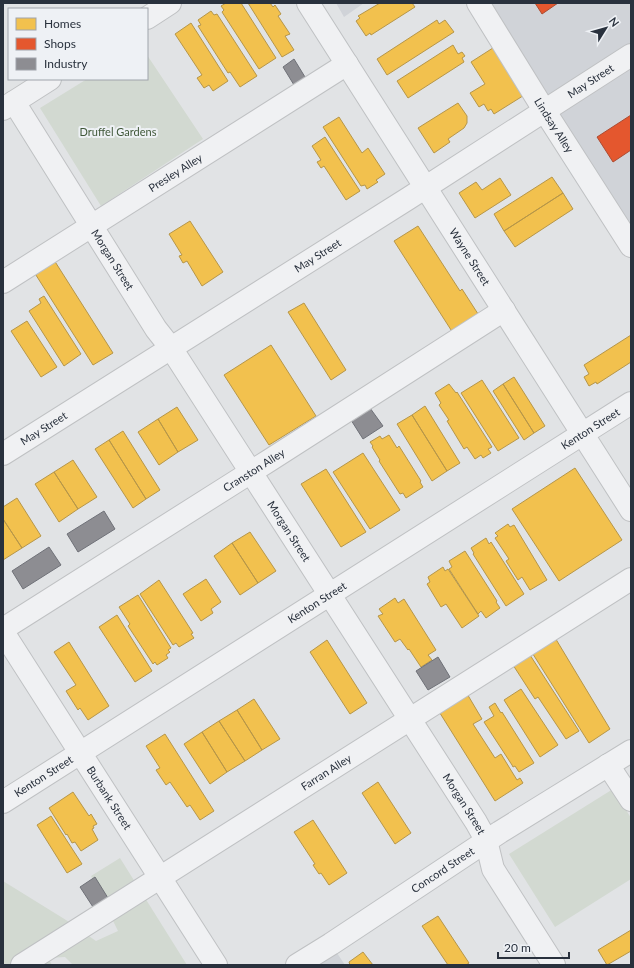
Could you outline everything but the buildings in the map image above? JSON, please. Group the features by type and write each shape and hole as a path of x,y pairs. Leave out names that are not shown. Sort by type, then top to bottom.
{"street":[{"path":"148,17 170,3"},
{"name":"Wayne Street","path":"308,3 631,510"},
{"name":"Lindsay Alley","path":"478,3 631,246"},
{"name":"May Street","path":"3,454 426,187 631,55"},
{"name":"Presley Alley","path":"3,282 347,64"},
{"path":"8,106 48,80"},
{"name":"Morgan Street","path":"8,106 91,226 156,329 171,348 476,822 486,840 493,869 545,962"},
{"name":"Cranston Alley","path":"3,630 504,310"},
{"name":"Kenton Street","path":"3,802 631,403"},
{"name":"Farran Alley","path":"22,965 631,579"},
{"name":"Burbank Street","path":"3,630 216,965"},
{"name":"Concord Street","path":"297,965 331,944 486,840 631,751"},
{"path":"608,765 631,800"}],"shaded area":[{"path":"336,3 364,3 344,17"},
{"path":"488,3 631,3 631,229"},
{"path":"331,944 345,965 297,965"}],"green space":[{"name":"Druffel Gardens","path":"148,56 203,139 101,206 40,108 85,80 148,80"},
{"path":"613,789 631,818 631,879 555,927 509,854"},
{"path":"120,858 187,965 73,965 65,957 48,958 52,965 3,965 3,881 66,920 96,941 118,931 91,876"}]}
